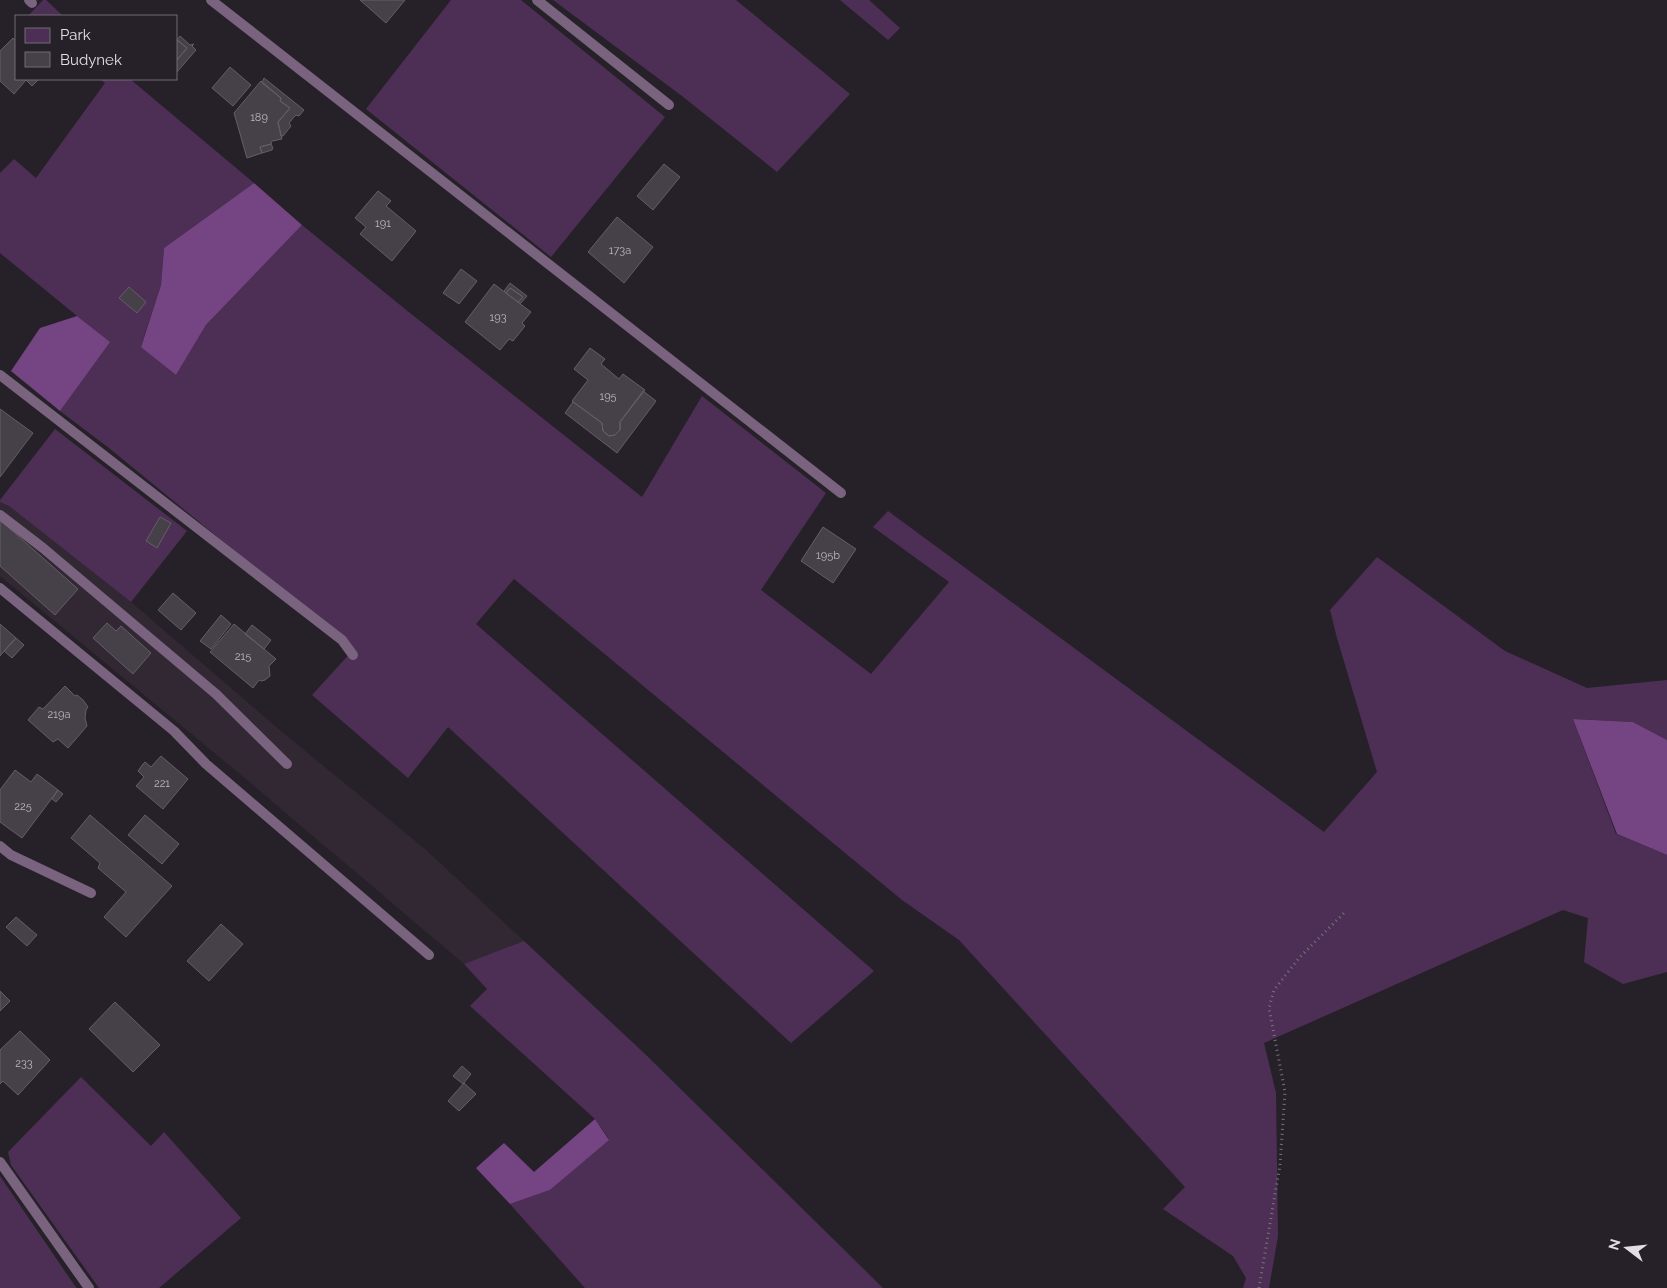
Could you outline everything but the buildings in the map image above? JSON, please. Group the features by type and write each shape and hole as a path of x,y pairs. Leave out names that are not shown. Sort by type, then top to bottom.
{"lane":[{"path":"211,0 841,494"},
{"path":"537,0 669,105"},
{"path":"0,375 342,640 353,654"},
{"path":"0,515 43,548 216,694 286,764"},
{"path":"0,588 174,731 206,764 429,955"},
{"path":"0,846 11,855 91,893"},
{"path":"0,1162 89,1288"}],"path":[{"path":"1259,1288 1280,1165 1285,1092 1269,1008 1274,990 1299,958 1346,912"}],"shaded area":[{"path":"254,183 302,225 206,325 176,375 141,347 161,285 164,248"},
{"path":"77,316 110,342 60,411 11,371 40,328"},
{"path":"0,502 9,506 131,602 282,732 425,849 524,941 464,964 240,774 0,576"},
{"path":"1573,719 1633,722 1667,740 1667,855 1617,834"},
{"path":"595,1119 609,1140 550,1190 510,1204 476,1168 504,1143 534,1172"}],"green space":[{"path":"43,0 46,0 62,15 29,15"},
{"path":"451,0 521,0 665,117 551,257 366,109"},
{"path":"553,0 736,0 850,94 777,172 682,96"},
{"path":"840,0 869,0 900,28 888,40"},
{"path":"101,80 131,80 254,183 164,248 161,285 141,346 176,375 206,325 302,225 642,497 702,396 826,493 761,590 871,674 949,582 873,527 888,511 1324,832 1377,772 1330,610 1377,557 1505,651 1587,688 1667,680 1667,740 1633,722 1573,719 1616,834 1667,855 1667,972 1623,984 1584,962 1588,918 1563,910 1264,1043 1276,1093 1278,1236 1269,1288 1243,1288 1246,1278 1233,1256 1163,1209 1185,1187 959,940 902,900 514,579 476,624 874,971 791,1043 448,727 408,778 312,695 354,649 109,448 60,411 109,342 0,253 0,173 14,159 36,178 105,83"},
{"path":"55,429 187,531 131,602 9,506 0,502"},
{"path":"524,941 644,1053 883,1288 585,1288 510,1204 550,1190 609,1139 595,1119 470,1006 487,989 464,964"},
{"path":"81,1077 151,1146 164,1132 241,1218 159,1288 99,1288 11,1165 8,1152"},
{"path":"0,1176 75,1286 77,1288 0,1288"}]}
